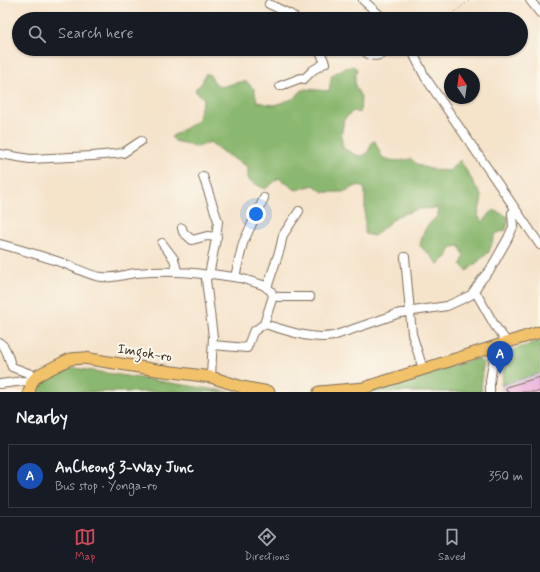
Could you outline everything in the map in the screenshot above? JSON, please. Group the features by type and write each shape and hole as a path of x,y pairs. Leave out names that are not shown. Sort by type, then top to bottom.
{"main road":[{"path":"319,392 364,388 540,332"},
{"name":"Imgok-ro","path":"32,383 46,370 70,359 84,358 156,370 211,377 242,390 269,392"}],"street":[{"path":"363,0 376,12"},
{"path":"530,0 540,13"},
{"path":"269,4 286,12"},
{"path":"280,86 301,78 304,79 313,70 325,63 322,56"},
{"path":"414,56 425,77 540,245"},
{"path":"0,154 30,159 93,156 123,153 141,141"},
{"path":"203,176 218,221 217,237 209,275 207,276 206,280 213,337 211,377"},
{"path":"235,277 243,243 264,198"},
{"path":"264,324 291,333 325,338 389,316 447,306 466,298 475,291 495,263 508,238 512,227 512,213 515,210"},
{"path":"267,288 283,235 299,211"},
{"path":"182,228 183,232 192,240 207,236 217,237"},
{"path":"162,243 174,259 177,271"},
{"path":"0,244 63,263 91,275 102,277 110,278 143,273 177,271 209,275 212,274 235,277 263,285 273,296 279,298 310,297"},
{"path":"405,257 412,334 423,369"},
{"path":"475,291 495,326 507,342"},
{"path":"213,345 247,348 253,332 264,324 273,296"},
{"path":"0,343 4,345 7,351 8,359 12,367 32,383"},
{"path":"490,392 490,381 496,345"},
{"path":"0,384 24,381 32,383"}],"path":[{"path":"455,12 470,0"}],"shaded area":[{"path":"540,373 540,392 501,392 501,385"}],"green space":[{"path":"353,66 357,69 355,75 355,86 361,97 360,113 353,111 344,119 341,136 343,148 353,154 361,156 367,153 372,142 375,141 382,157 396,161 411,159 423,167 438,170 449,171 460,160 482,197 478,216 483,222 493,210 509,217 506,230 495,234 489,252 467,271 461,265 464,256 460,246 451,247 447,257 438,264 420,246 422,236 426,229 438,216 437,208 418,209 397,216 374,236 365,234 365,189 359,185 343,192 323,192 314,185 296,190 279,178 265,189 248,180 248,167 224,153 210,142 198,147 175,141 171,137 197,121 204,98 197,93 195,89 202,83 205,74 209,74 214,82 220,87 247,82 254,89 257,101 275,105 295,98 304,89 329,91 332,75"},
{"path":"540,341 540,373 501,385 507,353"},
{"path":"478,358 483,363 481,392 366,392"},
{"path":"74,368 229,392 30,392 50,376"}],"building":[{"path":"540,377 540,392 507,392 506,387"}],"place":[{"name":"AnCheong 3-Way Junc","path":"500,374"}]}
